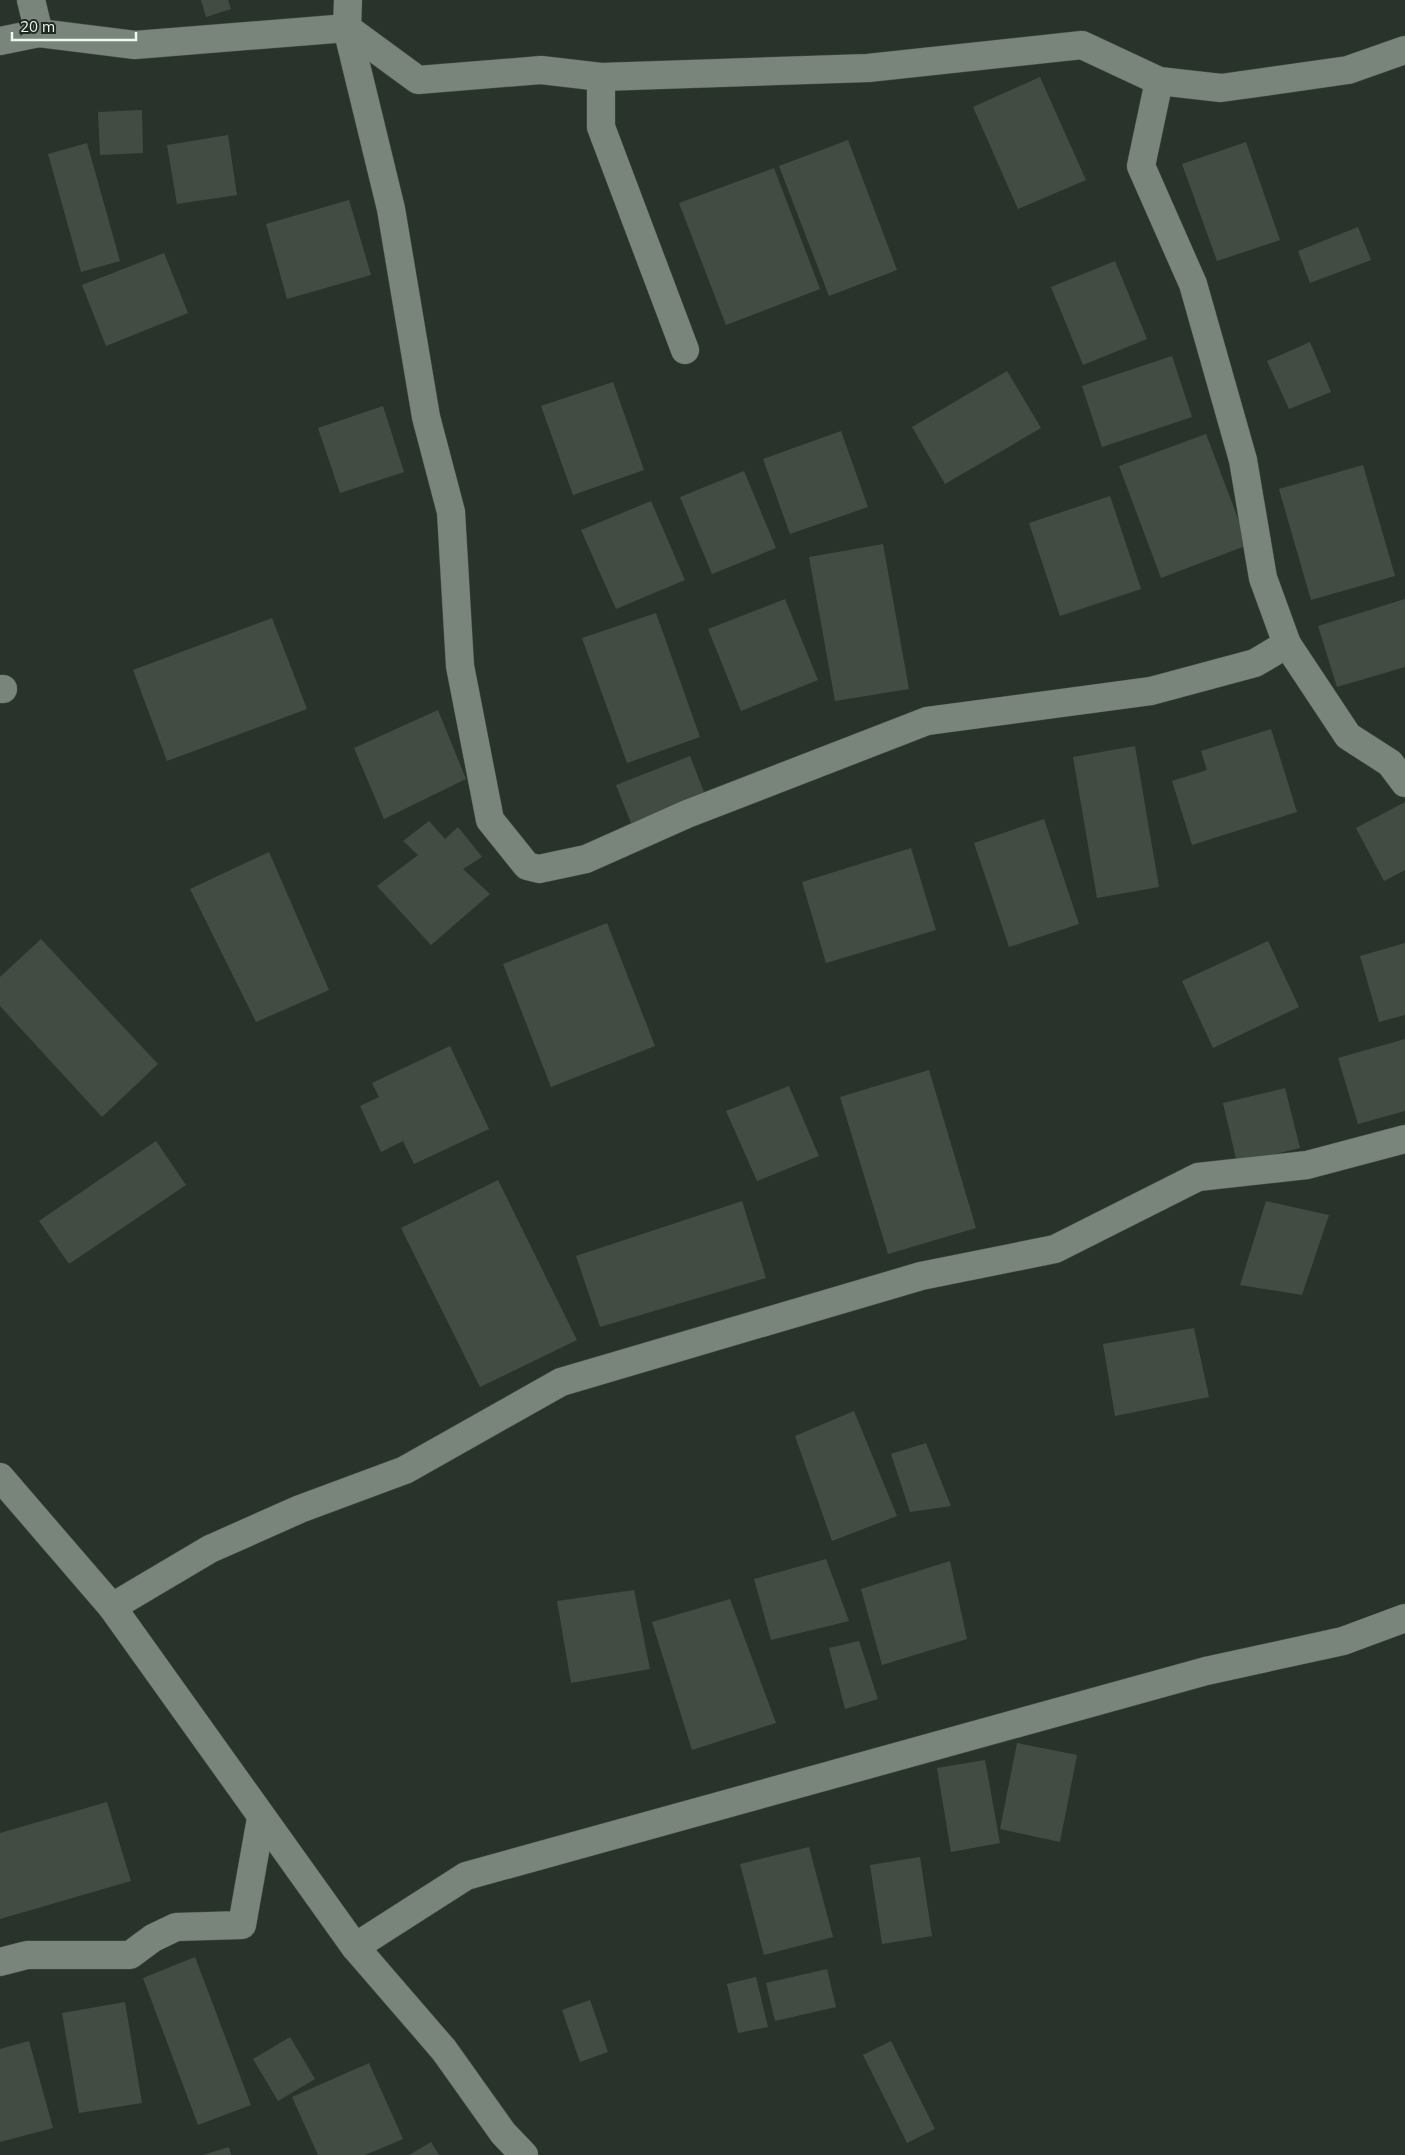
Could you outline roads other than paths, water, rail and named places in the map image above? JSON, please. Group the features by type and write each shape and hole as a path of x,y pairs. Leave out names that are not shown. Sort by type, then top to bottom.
{"street":[{"path":"31,0 39,34"},
{"path":"348,0 346,28 391,209 426,417 451,512 460,666 490,820 527,866 539,869 586,859 687,814 928,721 1151,691 1255,663 1287,644"},
{"path":"0,41 39,34 135,45 346,28 418,80 541,70 601,77 868,68 1082,45 1159,81 1221,88 1348,70 1405,50"},
{"path":"601,77 601,127 685,350"},
{"path":"1159,81 1141,166 1193,284 1243,460 1263,578 1287,644 1348,736 1390,762 1405,783"},
{"path":"112,1608 210,1549 300,1509 405,1470 560,1382 921,1276 1055,1249 1198,1177 1307,1165 1405,1139"},
{"path":"0,1477 112,1608 355,1947 444,2050 503,2133 524,2155"},
{"path":"355,1947 466,1876 1206,1671 1343,1641 1405,1618"},
{"path":"0,1962 26,1955 130,1955 153,1938 176,1927 242,1925 261,1818"}]}
